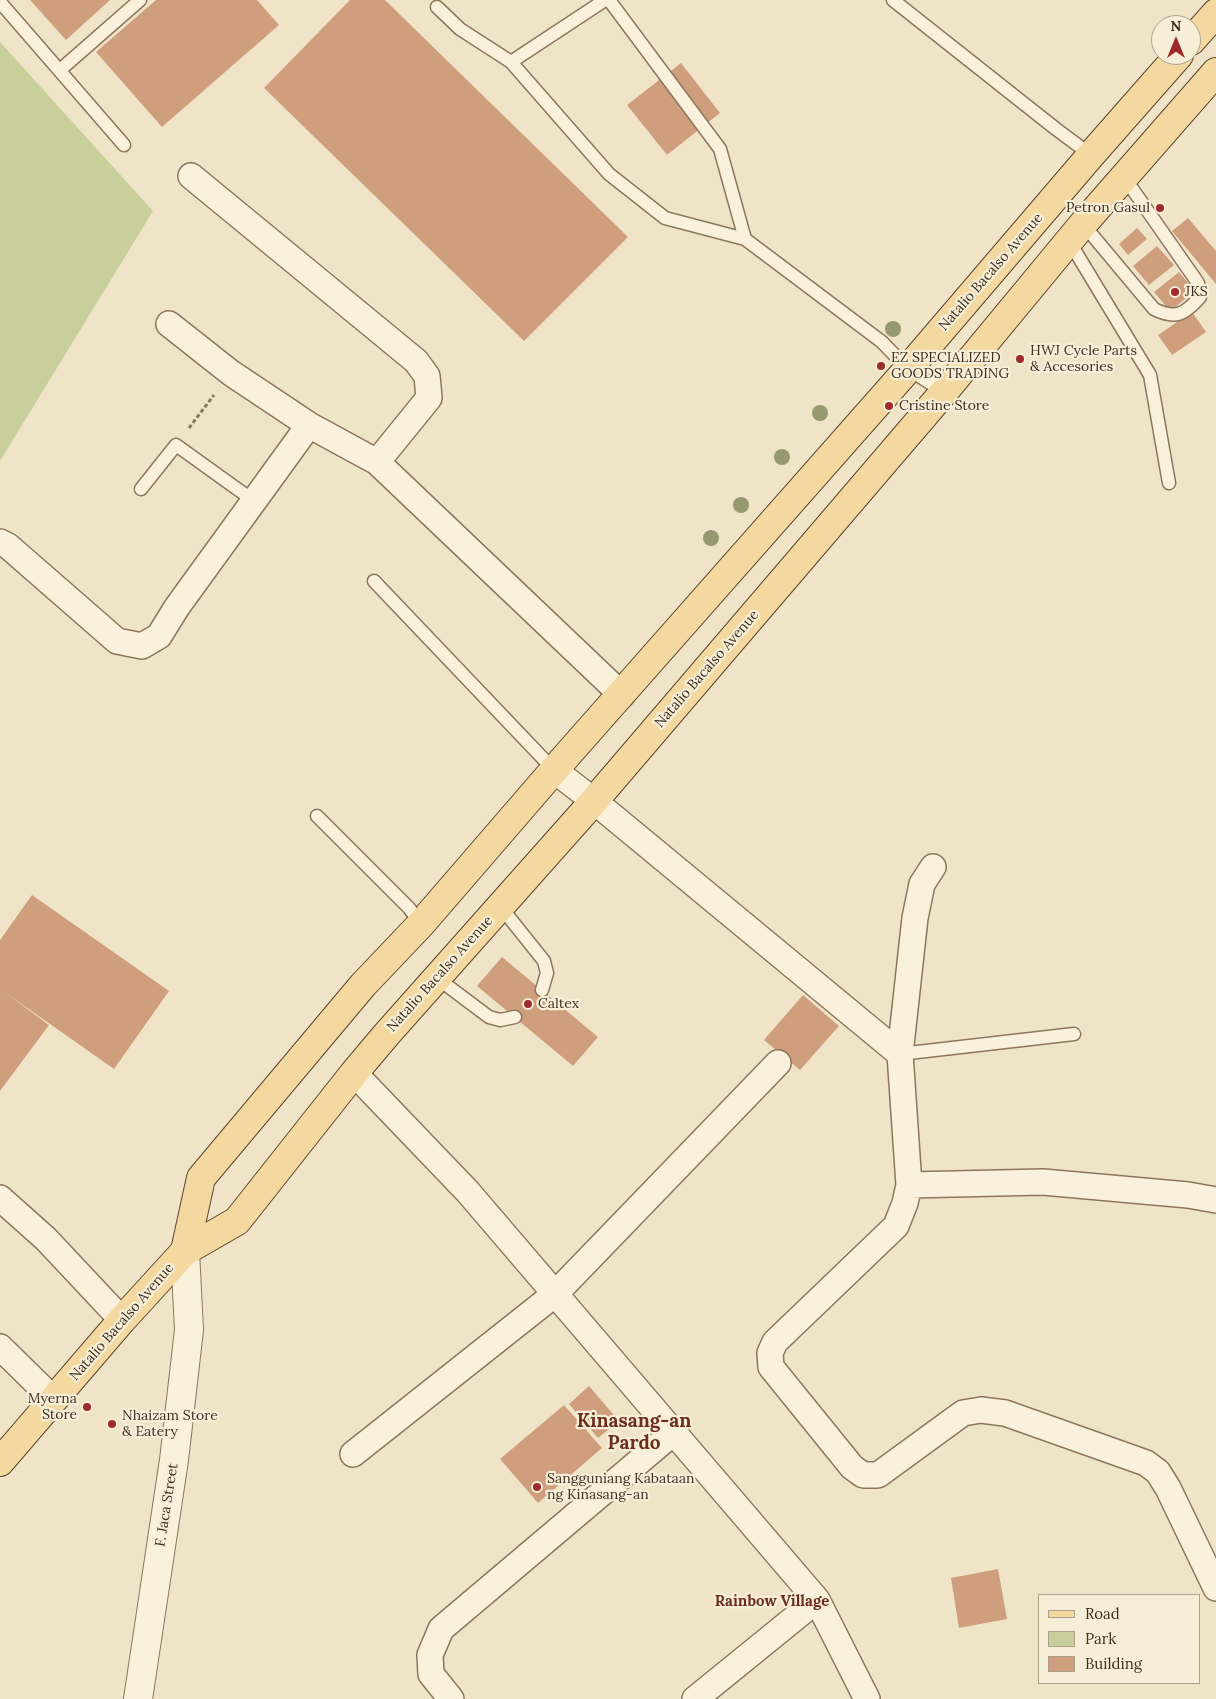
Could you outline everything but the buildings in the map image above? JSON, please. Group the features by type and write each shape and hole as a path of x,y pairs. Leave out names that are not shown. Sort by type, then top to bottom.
{"main road":[{"path":"1201,30 1216,13"},
{"name":"Natalio Bacalso Avenue","path":"185,1251 201,1178 364,985 421,924 554,770 908,369 1170,65"},
{"name":"Natalio Bacalso Avenue","path":"0,1462 122,1320 185,1251 237,1221 354,1073 594,800 944,392 1076,232 1216,72"}],"street":[{"path":"191,176 416,361 427,376 429,398 377,462"},
{"path":"169,324 231,373 309,425 377,462 622,695"},
{"path":"0,542 8,546 117,641 142,646 159,636 177,607 309,425"},
{"path":"554,770 594,800 900,1054"},
{"path":"934,867 922,884 915,918 900,1054 908,1185 905,1203 896,1226 775,1342 770,1353 771,1367 852,1467 863,1475 878,1475 963,1413 981,1410 1005,1413 1146,1462 1158,1472 1168,1488 1216,1588"},
{"path":"353,1454 555,1294 778,1063"},
{"path":"354,1073 468,1192 817,1600 867,1699"},
{"path":"908,1185 1043,1182 1188,1195 1216,1200"},
{"path":"0,1198 46,1239 122,1320"},
{"name":"F. Jaca Street","path":"138,1699 174,1460 189,1330 185,1251"},
{"path":"0,1347 54,1400"},
{"path":"452,1699 431,1674 430,1655 441,1628 674,1432"},
{"path":"695,1699 817,1600"}],"lane":[{"path":"60,70 140,0"},
{"path":"511,62 607,0 720,149 745,238"},
{"path":"893,0 1091,155"},
{"path":"1212,0 1216,4"},
{"path":"0,2 124,145"},
{"path":"438,7 460,29 511,62 609,174 658,213 665,218 745,238 882,342 908,369 944,392"},
{"path":"1076,232 1154,309 1167,315 1178,314 1190,308 1200,297 1198,283 1124,177"},
{"path":"1076,232 1150,375 1170,483"},
{"path":"141,490 176,445 254,501"},
{"path":"374,581 554,770"},
{"path":"317,816 409,908 421,924"},
{"path":"500,906 544,961 547,973 542,990"},
{"path":"437,978 489,1018 500,1020 515,1017"},
{"path":"900,1054 1074,1034"}],"path":[{"path":"176,445 231,373"}],"green space":[{"path":"0,42 153,211 0,461"}],"place":[{"name":"Petron Gasul","path":"1160,208"},
{"name":"JKS","path":"1175,292"},
{"name":"HWJ Cycle Parts & Accesories","path":"1020,359"},
{"name":"EZ SPECIALIZED GOODS TRADING","path":"881,366"},
{"name":"Cristine Store","path":"889,406"},
{"name":"Caltex","path":"528,1004"},
{"name":"Myerna Store","path":"87,1407"},
{"name":"Nhaizam Store & Eatery","path":"112,1424"},
{"name":"Sangguniang Kabataan ng Kinasang-an","path":"537,1487"}],"district":[{"name":"Kinasang-an Pardo","path":"634,1433"},
{"name":"Rainbow Village","path":"772,1602"}]}
